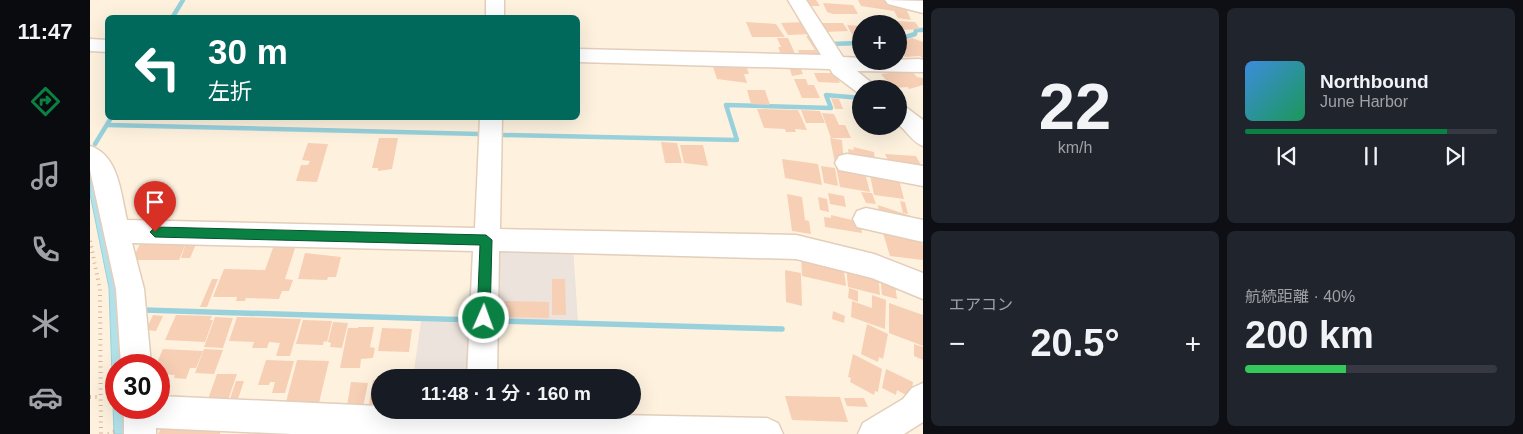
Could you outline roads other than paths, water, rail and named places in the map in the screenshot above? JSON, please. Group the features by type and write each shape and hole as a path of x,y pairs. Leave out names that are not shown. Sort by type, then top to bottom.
{"street":[{"path":"495,15 496,0"},
{"path":"797,0 840,69 854,80"},
{"path":"894,0 923,7"},
{"path":"90,46 105,46"},
{"path":"580,56 919,66"},
{"path":"482,369 491,120"},
{"path":"907,120 915,126 923,137"},
{"path":"90,155 102,168 105,178 130,289 135,354"},
{"path":"847,164 923,176"},
{"path":"866,219 923,231"},
{"path":"116,231 796,247 874,266 923,286"},
{"path":"874,434 914,410 923,399"},
{"path":"170,419 480,424 767,434"}],"water":[{"path":"90,165 121,289 124,354 111,354 109,288 90,194"},
{"path":"113,419 128,419 129,434 114,434"}],"waterway":[{"path":"174,15 183,0"},
{"path":"907,36 915,34 916,30 923,30"},
{"path":"829,44 852,43"},
{"path":"504,135 737,140 726,105 831,108 826,95 852,97"},
{"path":"95,144 110,120"},
{"path":"107,125 480,134"},
{"path":"144,310 473,320"},
{"path":"499,321 782,329"}]}
